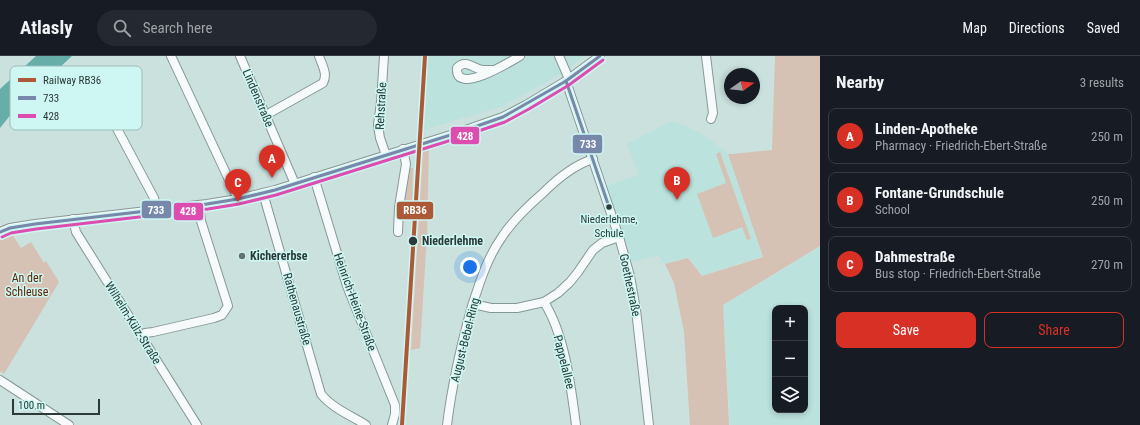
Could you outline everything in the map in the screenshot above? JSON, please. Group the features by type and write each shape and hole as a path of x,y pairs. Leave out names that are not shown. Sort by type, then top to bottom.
{"street":[{"path":"171,56 238,199"},
{"name":"Lindenstraße","path":"240,56 295,184"},
{"path":"266,115 323,83 326,78 319,56"},
{"name":"Rehstraße","path":"384,56 378,125 380,138 386,155"},
{"path":"492,70 520,56"},
{"name":"Goethestraße","path":"559,56 619,237 628,271 636,310 649,425"},
{"path":"0,232 10,228 35,224 238,199 295,184 503,117 567,80 600,56"},
{"path":"706,56 712,113 711,119"},
{"path":"118,130 154,198 157,210"},
{"path":"398,232 399,207 406,164 403,150"},
{"name":"August-Bebel-Ring","path":"447,425 458,361 478,285 487,264 502,237 520,214 568,172 580,164 593,159"},
{"name":"Heinrich-Heine-Straße","path":"314,177 347,286 395,405 394,422 392,425"},
{"name":"Rathenaustraße","path":"263,193 322,394 325,399 366,425"},
{"path":"141,335 214,318 222,315 228,306 202,220 199,205"},
{"name":"Wilhelm-Külz-Straße","path":"73,219 76,232 197,425"},
{"path":"473,304 490,308 518,308 544,302 558,293 570,282 593,250 602,243 619,237"},
{"name":"Pappelallee","path":"544,302 557,331 565,360 572,392 576,425"},
{"path":"0,380 69,425"}],"shaded area":[{"path":"424,56 584,56 563,73 503,106 424,130 423,136 418,137"},
{"path":"672,121 700,133 727,152 762,256 702,276 688,257 665,264 658,255 632,262 606,186 639,175 627,144"},
{"path":"820,247 820,425 730,425 723,305"}],"green space":[{"path":"775,56 820,56 820,246 723,305 729,425 690,425 684,332 674,283 665,264 688,258 702,276 763,257 728,154 772,150"},
{"path":"429,148 427,235 420,348 411,350 423,151"},
{"path":"720,152 751,239 747,240 742,227 713,238 697,194 726,183 716,154"},
{"path":"408,168 413,168 412,215 409,218 405,218 402,201"},
{"name":"An der Schleuse","path":"12,234 21,248 31,242 44,263 46,261 59,282 4,374 0,371 0,238"}],"water":[{"path":"36,56 72,56 61,66 25,66"},
{"path":"10,80 10,116 0,128 0,89"}],"rail line":[{"name":"RB36","path":"402,425 425,56"}],"transit line":[{"name":"733","path":"0,232 10,228 35,224 207,204 238,199 275,190 457,133 503,117 566,81 600,56"},
{"name":"428","path":"2,237 11,233 36,229 208,209 239,204 276,195 505,122 569,85 603,60"},
{"name":"733","path":"566,81 609,207"}],"place":[{"name":"Linden-Apotheke","path":"272,178"},
{"name":"Fontane-Grundschule","path":"677,200"},
{"name":"Dahmestraße","path":"238,202"},
{"name":"Niederlehme, Schule","path":"609,207"},
{"name":"Niederlehme","path":"413,241"},
{"name":"Kichererbse","path":"242,256"}]}
